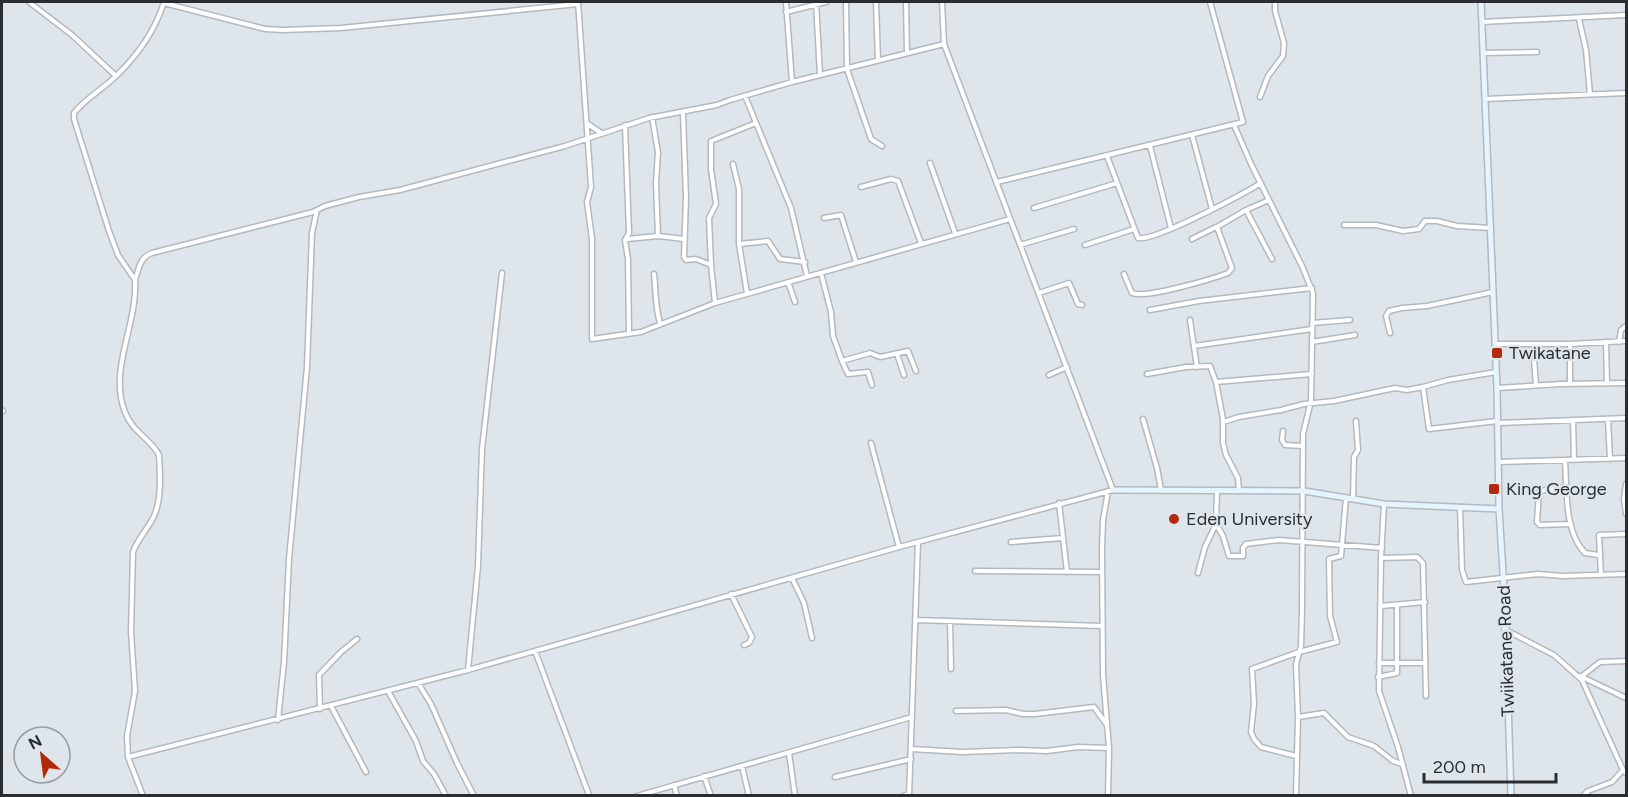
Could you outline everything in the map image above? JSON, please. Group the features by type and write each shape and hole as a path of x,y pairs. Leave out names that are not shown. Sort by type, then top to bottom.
{"street":[{"path":"29,2 72,35 116,76"},
{"path":"135,280 118,255 109,231 74,113 79,106 116,76 149,39 164,2 265,29 283,30 341,28 578,3 591,188 587,202 592,239 591,337 594,339 641,332 715,303 1010,219"},
{"path":"786,2 792,82"},
{"path":"786,12 826,2"},
{"path":"846,2 848,69 871,139 882,146"},
{"path":"876,2 878,60"},
{"path":"906,2 907,53"},
{"path":"942,2 944,44 1067,367 1111,490 1102,526 1103,675 1109,748 1108,795"},
{"path":"997,182 1243,122 1210,2"},
{"path":"1260,97 1268,76 1283,56 1284,44 1275,11 1275,2"},
{"name":"Twiikatane Road","path":"1480,2 1491,228 1499,508 1511,795"},
{"path":"816,3 820,75"},
{"path":"1482,22 1626,15"},
{"path":"1580,19 1586,50 1590,94"},
{"path":"143,795 128,757 127,736 135,691 131,632 133,552 137,540 155,515 159,455 157,449 142,438 130,423 121,401 118,382 132,313 135,280 141,260 145,255 317,210 358,196 400,190 564,146 652,117 717,105 792,82 944,44"},
{"path":"1483,53 1537,52"},
{"path":"1485,99 1626,93"},
{"path":"745,96 791,208 807,276"},
{"path":"683,113 686,198 685,259 696,259 711,265"},
{"path":"652,117 658,152 656,183 658,236"},
{"path":"586,123 601,134"},
{"path":"715,303 708,218 716,204 711,168 711,141 756,123"},
{"path":"625,125 629,233 626,239 629,333"},
{"path":"1234,125 1312,288 1311,404 1304,427 1303,446 1304,541 1301,639 1296,669 1298,717 1296,795"},
{"path":"1192,135 1212,209"},
{"path":"1150,146 1171,228"},
{"path":"1107,156 1134,229 1138,238 1143,239 1212,209 1261,183"},
{"path":"930,163 955,233"},
{"path":"733,164 739,189 739,244 747,294"},
{"path":"861,187 891,179 898,181 921,243"},
{"path":"1034,208 1117,183"},
{"path":"1192,239 1269,200"},
{"path":"278,720 284,662 289,559 307,367 312,233 317,210"},
{"path":"1246,210 1272,259"},
{"path":"824,219 840,214 842,216 856,262"},
{"path":"1344,225 1376,225 1407,231 1419,229 1424,221 1433,220 1457,226 1491,228"},
{"path":"1124,274 1132,293 1137,295 1167,290 1228,273 1232,268 1217,227"},
{"path":"1020,245 1074,229"},
{"path":"1085,246 1134,229"},
{"path":"626,239 658,236 684,239"},
{"path":"739,244 768,241 780,259 805,262"},
{"path":"468,670 478,566 482,449 502,273"},
{"path":"820,273 831,312 833,336 848,374 868,372 872,385"},
{"path":"654,274 657,293 655,306 660,324"},
{"path":"788,282 795,302"},
{"path":"1039,293 1069,283 1075,300 1082,305"},
{"path":"1149,310 1199,301 1312,288"},
{"path":"1390,333 1386,315 1389,311 1427,306 1493,292"},
{"path":"1190,320 1197,367"},
{"path":"1312,323 1350,320"},
{"path":"1619,342 1621,330 1626,327"},
{"path":"1194,346 1312,329"},
{"path":"1312,342 1355,335"},
{"path":"1495,344 1626,341"},
{"path":"1606,342 1606,383"},
{"path":"1570,344 1570,384"},
{"path":"842,361 870,353 880,357 908,351 916,371"},
{"path":"897,354 904,375"},
{"path":"1534,360 1536,385"},
{"path":"1147,374 1210,366 1216,382 1223,422 1223,443 1226,455 1238,477 1239,491"},
{"path":"1049,375 1067,367"},
{"path":"1223,422 1239,417 1395,388 1407,390 1496,372"},
{"path":"1216,382 1312,374"},
{"path":"1497,388 1626,383"},
{"path":"1423,387 1429,429 1498,422 1626,418"},
{"path":"1143,419 1161,490"},
{"path":"1608,419 1610,459"},
{"path":"1573,420 1574,460"},
{"path":"1296,756 1262,747 1254,739 1251,732 1254,704 1252,669 1299,652 1337,642 1330,616 1328,565 1329,558 1341,556 1354,457 1358,450 1356,421"},
{"path":"1282,431 1282,440 1285,445 1303,446"},
{"path":"871,443 899,547"},
{"path":"1498,462 1626,458"},
{"path":"1565,460 1570,524 1583,551 1599,555"},
{"path":"1626,484 1624,499 1626,514"},
{"path":"1567,487 1539,491 1537,522 1540,525 1570,524"},
{"path":"128,757 468,670 1059,502 1111,490 1304,491 1384,504 1499,508"},
{"path":"1198,573 1205,547 1216,524 1217,491"},
{"path":"1059,502 1067,572"},
{"path":"1384,504 1378,677 1381,702 1403,764 1411,795"},
{"path":"1460,507 1464,581 1471,583 1538,574 1563,576 1626,574"},
{"path":"1216,524 1223,536 1229,556 1243,556 1243,548 1246,544 1279,540 1382,548"},
{"path":"1601,575 1599,535 1626,534"},
{"path":"1011,542 1063,538"},
{"path":"903,795 909,795 918,542"},
{"path":"1381,558 1407,556 1421,559 1424,566 1426,696"},
{"path":"975,571 1102,572"},
{"path":"792,578 804,603 812,638"},
{"path":"731,594 751,635 751,641 744,645"},
{"path":"1381,606 1425,602"},
{"path":"1378,677 1397,675 1397,605"},
{"path":"916,620 1102,626"},
{"path":"950,621 951,669"},
{"path":"1504,629 1544,649 1579,675 1626,698"},
{"path":"320,709 319,675 357,639"},
{"path":"535,651 589,795"},
{"path":"1579,675 1600,662 1626,661"},
{"path":"1379,663 1425,663"},
{"path":"1579,675 1603,730 1625,772 1612,782 1583,795"},
{"path":"418,683 431,704 456,763 474,795"},
{"path":"388,691 416,741 422,759 435,774 446,795"},
{"path":"331,706 366,772"},
{"path":"956,711 1006,710 1035,714 1094,707 1107,725"},
{"path":"1298,717 1324,713 1349,738 1374,746 1393,761 1403,764"},
{"path":"637,795 652,793 912,717"},
{"path":"911,749 970,752 1047,751 1078,747 1109,748"},
{"path":"789,753 795,795"},
{"path":"835,777 911,759"},
{"path":"742,766 749,795"},
{"path":"704,776 711,795"},
{"path":"674,785 677,795"}],"place":[{"name":"Twikatane","path":"1497,353"},
{"name":"King George","path":"1494,489"},
{"name":"Eden University","path":"1174,519"}]}
